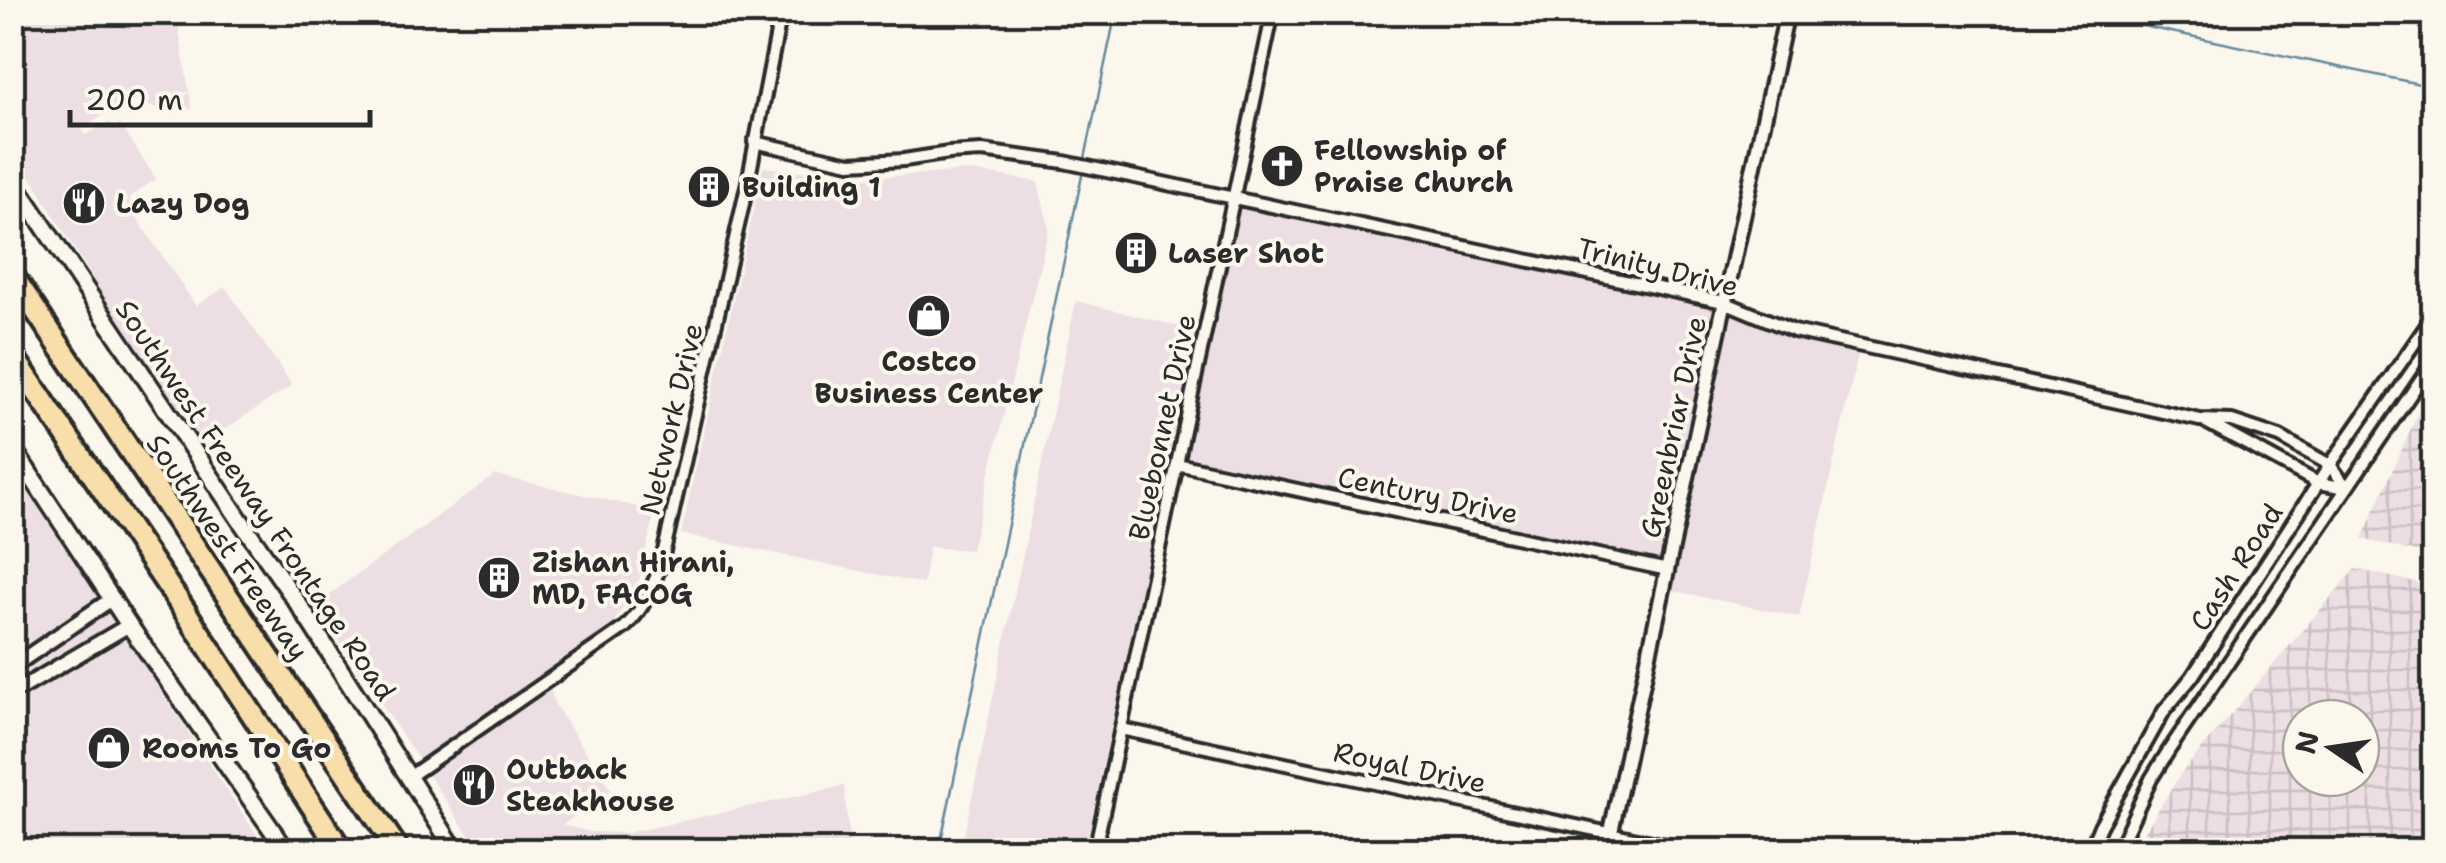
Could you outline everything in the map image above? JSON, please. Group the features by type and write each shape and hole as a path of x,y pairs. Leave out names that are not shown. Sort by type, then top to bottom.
{"highway":[{"name":"Southwest Freeway","path":"12,275 398,850"},
{"path":"12,355 341,850"}],"main road":[{"name":"Southwest Freeway Frontage Road","path":"12,179 302,608 456,850"},
{"path":"12,447 129,625 286,850"}],"street":[{"name":"Network Drive","path":"409,777 625,627 651,592 661,564 744,200 781,12"},
{"name":"Bluebonnet Drive","path":"1095,850 1273,12"},
{"name":"Greenbriar Drive","path":"1607,850 1787,12"},
{"name":"Trinity Drive","path":"754,142 850,164 982,151 1064,162 1724,302 1794,331 2200,420 2254,426 2330,465 2347,488"},
{"name":"Cash Road","path":"2090,850 2164,711 2192,677 2330,465 2434,316"},
{"name":"Cash Road","path":"2118,850 2168,750 2434,360"},
{"name":"Trinity Drive","path":"2200,420 2318,483 2347,488"},
{"name":"Century Drive","path":"1177,464 1668,570"},
{"path":"12,667 113,598"},
{"path":"12,688 22,688 129,625"},
{"path":"2192,677 2211,691"},
{"name":"Royal Drive","path":"1121,729 1689,850"},
{"path":"2124,781 2145,793"}],"shaded area":[{"path":"13,13 176,13 192,109 174,103 172,111 139,104 140,96 131,98 133,103 121,112 115,106 82,130 86,135 109,122 114,127 120,124 156,179 129,198 141,225 196,306 225,287 292,385 196,448 13,148"},
{"path":"763,167 863,178 971,171 1038,182 1049,228 971,550 929,547 923,584 681,534"},
{"path":"1234,197 1724,302 1774,324 1860,345 1799,617 1664,589 1668,571 1177,464"},
{"path":"1076,301 1196,331 1085,850 961,850"},
{"path":"2433,387 2433,556 2362,539"},
{"path":"13,470 267,850 13,850"},
{"path":"495,475 655,511 639,580 614,622 546,675 555,705 611,790 562,825 591,832 627,833 844,786 850,850 479,850 315,605"},
{"path":"2355,569 2433,586 2433,850 2136,850 2182,772"}],"waterway":[{"path":"1084,163 1116,12"},
{"path":"2076,12 2434,87"},
{"path":"939,850 1083,171"}],"place":[{"name":"Fellowship of Praise Church","path":"1282,166"},
{"name":"Building 1","path":"709,187"},
{"name":"Lazy Dog","path":"84,203"},
{"name":"Laser Shot","path":"1136,253"},
{"name":"Costco Business Center","path":"929,316"},
{"name":"Zishan Hirani, MD, FACOG","path":"499,578"},
{"name":"Rooms To Go","path":"109,748"},
{"name":"Outback Steakhouse","path":"474,785"}]}
